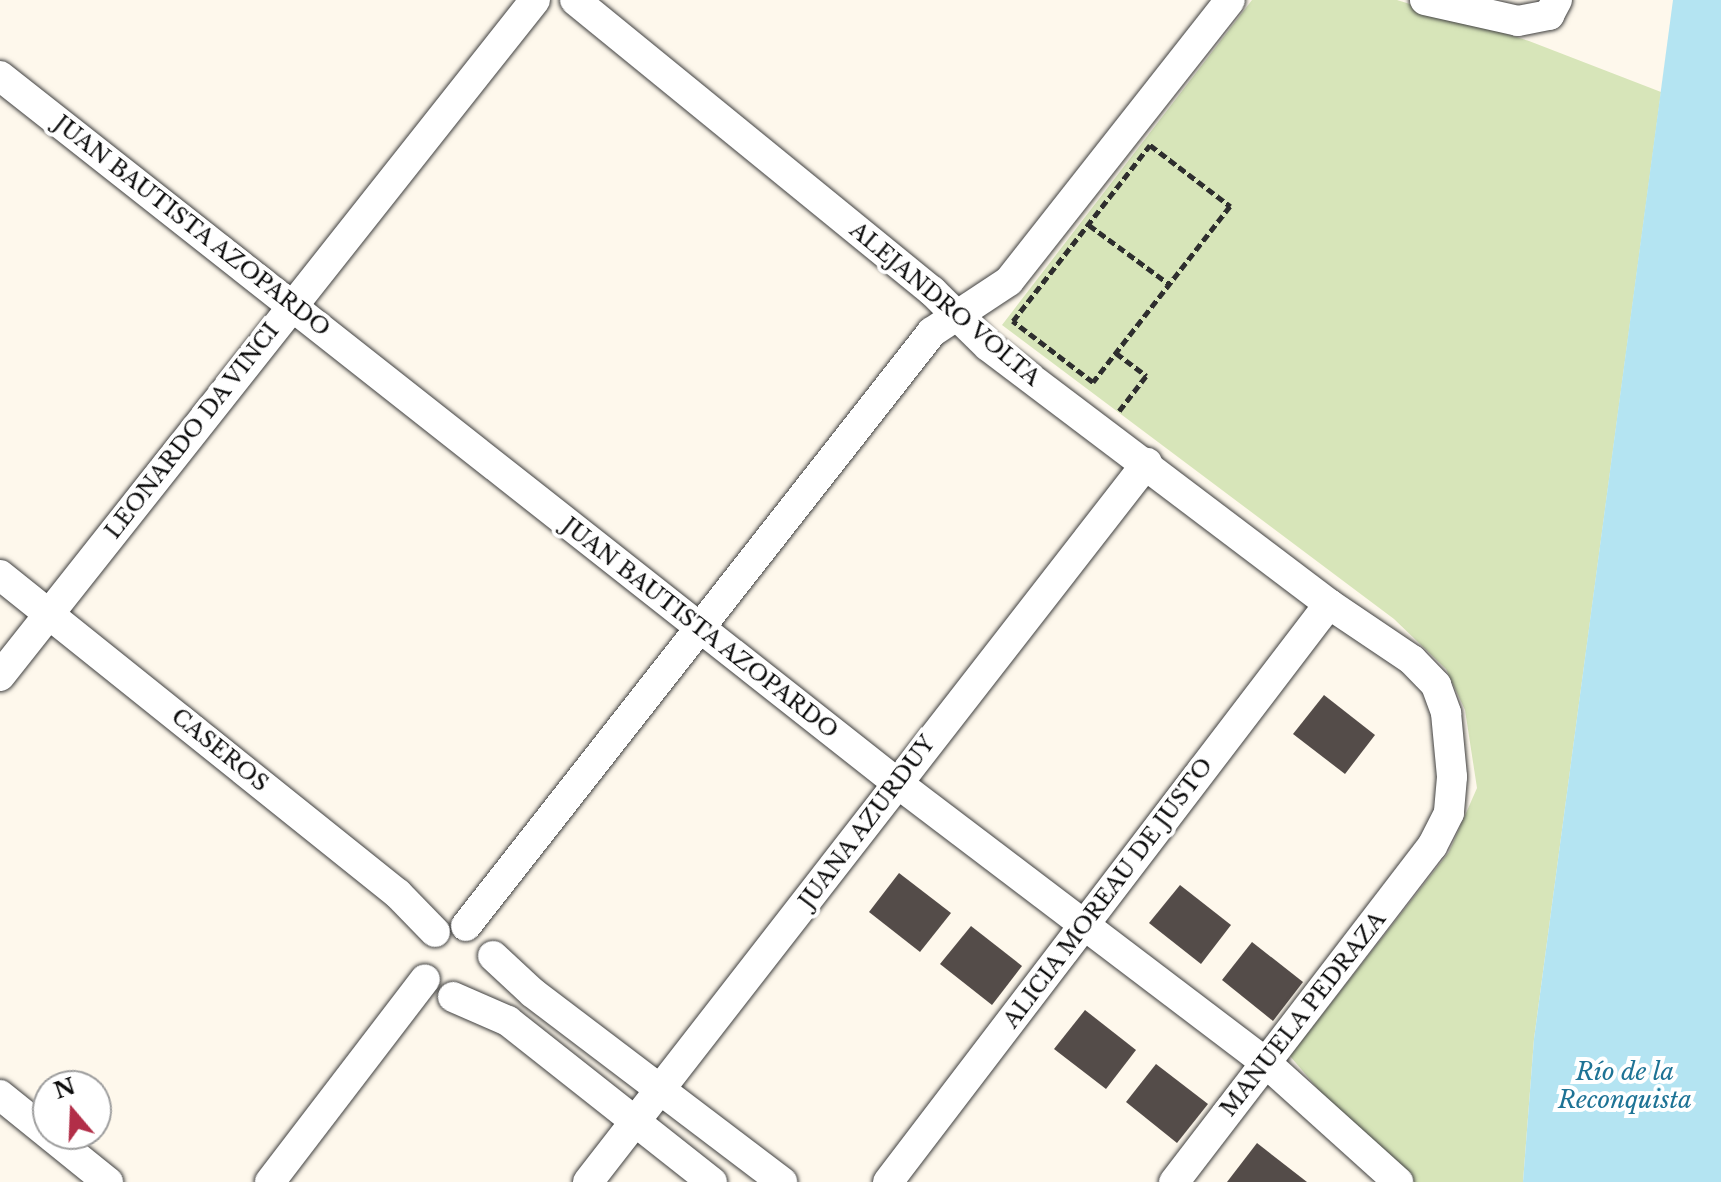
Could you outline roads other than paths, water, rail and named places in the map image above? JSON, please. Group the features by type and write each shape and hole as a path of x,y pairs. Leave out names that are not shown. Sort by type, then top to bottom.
{"street":[{"name":"LEONARDO DA VINCI","path":"0,676 535,0"},
{"name":"ALEJANDRO VOLTA","path":"575,0 954,313 988,346 1147,463 1329,604 1412,660 1436,685"},
{"path":"712,1182 508,1021 437,992 425,979 421,954 435,932 466,926 702,630 920,346 954,313 1009,281 1230,0"},
{"path":"1425,0 1497,19 1535,20 1553,7"},
{"name":"JUAN BAUTISTA AZOPARDO","path":"0,76 896,782 1266,1063 1398,1182"},
{"name":"JUANA AZURDUY","path":"588,1182 663,1090 896,782 1147,463"},
{"name":"CASEROS","path":"0,575 398,894 435,932"},
{"name":"ALICIA MOREAU DE JUSTO","path":"888,1182 1329,604"},
{"name":"MANUELA PEDRAZA","path":"1174,1182 1432,846 1449,813 1452,777 1446,713 1436,685"},
{"path":"466,926 488,943 493,956 533,993 782,1182"},
{"path":"453,997 483,986 493,956"},
{"path":"270,1182 425,979"},
{"path":"0,1095 108,1182"}],"water":[{"name":"Río de la Reconquista","path":"1673,0 1721,0 1721,1182 1523,1182 1534,1039"}]}
